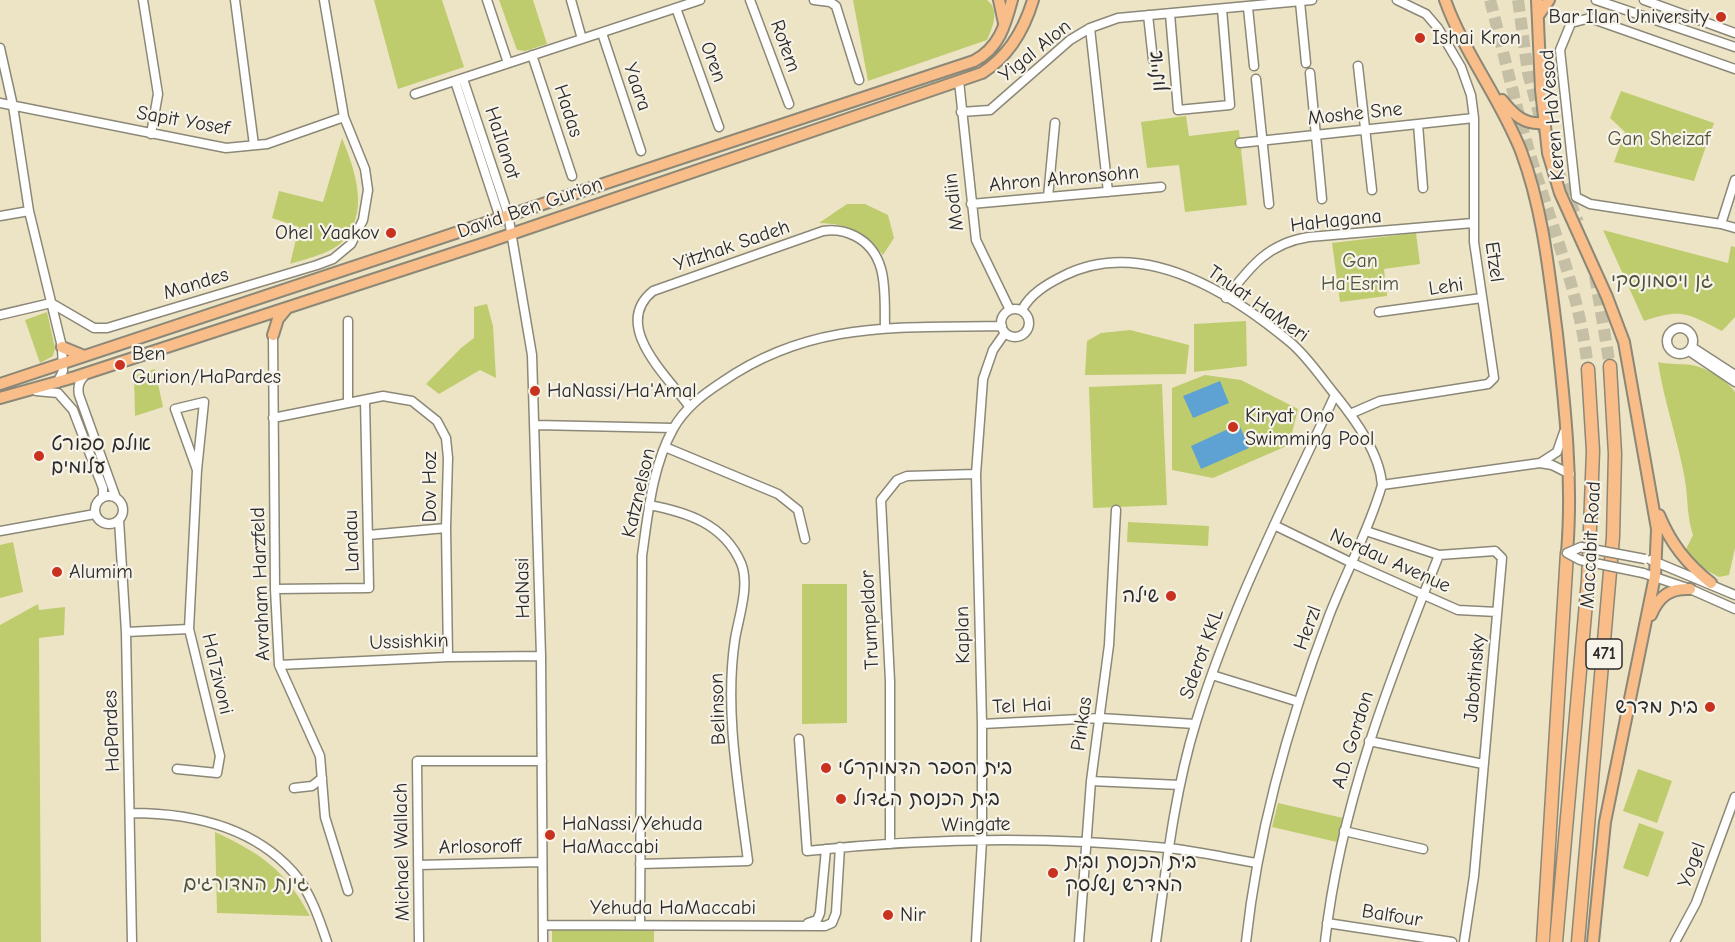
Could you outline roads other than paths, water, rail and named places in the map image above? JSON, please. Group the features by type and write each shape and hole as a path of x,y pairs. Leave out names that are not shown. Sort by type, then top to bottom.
{"highway":[{"name":"Maccabit Road","path":"1578,942 1613,537 1615,454 1610,366"},
{"name":"Maccabit Road","path":"1556,942 1589,551 1593,451 1588,369"},
{"path":"1543,942 1567,553"}],"main road":[{"path":"999,0 1004,27"},
{"name":"David Ben Gurion","path":"0,384 88,357 503,215 974,61 991,49 1004,27 1011,0"},
{"name":"David Ben Gurion","path":"0,398 57,383 509,235 982,73 1006,54 1024,27 1033,0"},
{"path":"1439,0 1447,4 1461,37 1514,135 1539,207 1567,420 1570,474 1567,553"},
{"path":"1537,0 1544,123 1548,153 1560,193 1607,297 1624,342 1657,529 1655,576 1605,822 1593,942"},
{"path":"1538,16 1549,0"},
{"path":"1488,84 1518,117 1526,122 1544,123"},
{"path":"273,335 278,319 287,308"},
{"path":"249,320 265,324 273,335"},
{"path":"62,347 73,354 88,357"},
{"path":"1653,499 1670,540 1688,563 1711,583"},
{"path":"1643,635 1661,598 1675,590 1690,589"}],"street":[{"path":"143,0 158,94 151,134"},
{"path":"235,0 254,145"},
{"path":"324,0 344,117"},
{"path":"488,0 508,63"},
{"path":"571,0 582,39"},
{"path":"415,94 700,0"},
{"name":"Rotem","path":"750,0 789,104"},
{"path":"814,0 830,2 836,6 859,80"},
{"name":"Yigal Alon","path":"961,112 990,110 1059,48 1090,28 1126,17 1248,8 1312,0"},
{"path":"1397,0 1426,14 1438,28 1468,81 1474,118"},
{"path":"1596,0 1735,47"},
{"path":"1644,0 1735,33"},
{"path":"1300,2 1306,63"},
{"name":"Oren","path":"676,8 718,127"},
{"path":"1248,8 1254,66"},
{"name":"איילון","path":"1170,14 1178,110 1230,105 1222,9"},
{"path":"1148,15 1153,60"},
{"name":"Keren HaYesod","path":"1721,224 1590,204 1576,197 1560,50 1571,22 1581,18 1590,18 1735,69"},
{"path":"1090,28 1108,192"},
{"name":"Yaara","path":"602,33 641,151"},
{"path":"0,48 14,106 29,211 62,347 63,364 57,383"},
{"name":"Hadas","path":"532,56 572,176"},
{"path":"1358,66 1372,190"},
{"path":"1310,73 1322,200"},
{"path":"1256,79 1269,204"},
{"name":"HaIlanot","path":"459,80 509,235"},
{"name":"Modiin","path":"959,81 971,204 979,249 1010,310"},
{"name":"Sapit Yosef","path":"0,103 226,148 267,144 344,117"},
{"name":"Mandes","path":"51,303 94,328 107,328 333,259 351,244 363,220 368,190 365,169 344,117"},
{"name":"Moshe Sne","path":"1240,142 1474,118"},
{"name":"Etzel","path":"1350,414 1380,401 1488,384 1492,381 1494,374 1473,223 1474,118"},
{"path":"1048,197 1055,123"},
{"path":"1418,124 1423,188"},
{"path":"1735,180 1721,224 1735,228"},
{"name":"Ahron Ahronsohn","path":"971,204 1161,187"},
{"path":"0,216 29,211"},
{"name":"HaHagana","path":"1226,298 1254,262 1273,247 1287,242 1309,237 1473,223"},
{"name":"Yitzhak Sadeh","path":"689,406 639,338 635,321 637,311 652,291 823,231 844,232 867,244 881,265 885,328"},
{"name":"HaNasi","path":"509,235 520,280 532,355 536,425 541,656 543,942"},
{"name":"Tnuat HaMeri","path":"1022,310 1039,290 1078,270 1124,263 1150,265 1188,276 1226,298 1291,343 1350,414 1380,469 1382,485"},
{"name":"Lehi","path":"1379,312 1482,298"},
{"path":"0,315 51,303"},
{"path":"1010,310 1022,310 1029,321 1026,333 1016,338 1004,330 1002,318 1010,310"},
{"path":"348,321 348,403"},
{"name":"Katznelson","path":"640,925 642,556 649,505 665,447 674,428 689,406 735,373 773,353 812,338 885,328 1004,330"},
{"name":"Kaplan","path":"976,942 982,840 982,724 976,474 983,379 993,351 1004,330"},
{"name":"Avraham Harzfeld","path":"273,335 275,589 279,665 320,756 325,818 348,891"},
{"path":"1735,375 1691,349 1735,382"},
{"path":"87,373 81,379 78,388 79,395 116,498 123,509 119,520 105,524 95,514"},
{"path":"24,392 58,393 66,399 73,410 103,488 103,497 96,505 95,514"},
{"name":"Sderot KKL","path":"1156,942 1180,785 1195,724 1243,591 1335,395"},
{"name":"Dov Hoz","path":"273,418 383,396 412,401 437,421 446,438 448,458 446,528 448,657"},
{"name":"Landau","path":"275,589 369,588 365,400"},
{"name":"HaTzivoni","path":"177,769 217,772 220,756 189,629 197,470 204,402 175,409 197,470"},
{"path":"1540,463 1557,452 1567,420"},
{"path":"536,425 674,428"},
{"path":"665,447 778,494 798,510 805,539"},
{"path":"1382,485 1540,463 1552,465 1570,474"},
{"name":"Trumpeldor","path":"890,844 890,681 881,500 897,480 907,476 976,474"},
{"name":"Herzl","path":"1246,942 1257,863 1274,790 1299,702 1382,485"},
{"path":"103,497 116,498"},
{"name":"Belinson","path":"640,864 748,861 736,760 732,672 743,593 742,566 724,536 708,525 685,513 649,505"},
{"name":"Pinkas","path":"1079,942 1091,781 1108,645 1116,510"},
{"path":"0,531 95,514"},
{"name":"HaPardes","path":"119,520 126,632 132,942"},
{"name":"Nordau Avenue","path":"1274,525 1458,610 1497,612"},
{"path":"368,535 446,528"},
{"name":"Jabotinsky","path":"1366,531 1439,555 1495,551 1502,558 1474,876 1464,942"},
{"path":"1567,553 1581,548 1645,559 1711,583 1735,595"},
{"path":"1567,553 1580,560 1655,576 1735,609"},
{"name":"A.D. Gordon","path":"1325,942 1344,831 1369,741 1394,667 1439,555"},
{"path":"126,632 189,629"},
{"name":"Ussishkin","path":"279,665 448,657 541,656"},
{"path":"1212,675 1299,702"},
{"name":"Tel Hai","path":"982,724 1100,718 1195,724"},
{"path":"799,739 807,851 826,849 820,913 817,920 804,924"},
{"path":"1369,741 1484,764"},
{"name":"Michael Wallach","path":"419,942 417,761 542,761"},
{"path":"294,788 312,786 322,778"},
{"path":"1091,781 1180,785"},
{"name":"Yogel","path":"1675,942 1696,903 1735,797"},
{"path":"130,813 170,813 204,820 227,827 264,849 293,873 302,886 319,916 327,942"},
{"path":"1344,831 1423,849"},
{"name":"Wingate","path":"826,849 982,840 1086,842 1170,848 1257,863"},
{"name":"Yehuda HaMaccabi","path":"543,925 804,924 825,926 832,923 836,913 840,847"},
{"name":"Arlosoroff","path":"418,865 542,862"},
{"name":"Balfour","path":"1327,923 1452,942"}],"water":[{"path":"1220,381 1229,403 1193,418 1183,396"},
{"path":"1239,424 1249,448 1201,469 1191,446"}],"tunnel":[{"path":"1490,0 1525,138 1575,297 1588,369"},
{"path":"1518,0 1528,73 1544,132"},
{"path":"1557,168 1578,222"},
{"path":"1595,276 1610,366"}],"place":[{"name":"Bar Ilan University","path":"1721,17"},
{"name":"Ishai Kron","path":"1420,38"},
{"name":"Ohel Yaakov","path":"391,233"},
{"name":"Ben Gurion/HaPardes","path":"120,365"},
{"name":"HaNassi/Ha'Amal","path":"535,391"},
{"name":"Kiryat Ono Swimming Pool","path":"1233,427"},
{"name":"אולם ספורט עלומים","path":"39,456"},
{"name":"Alumim","path":"57,572"},
{"name":"שילה","path":"1171,596"},
{"name":"בית מדרש","path":"1710,707"},
{"name":"בית הספר הדמוקרטי","path":"826,768"},
{"name":"בית הכנסת הגדול","path":"841,799"},
{"name":"HaNassi/Yehuda HaMaccabi","path":"550,835"},
{"name":"בית הכנסת ובית המדרש נשלסק","path":"1053,873"},
{"name":"Nir","path":"888,915"}],"park label":[{"name":"Gan Sheizaf","path":"1659,139"},
{"name":"Gan Ha'Esrim","path":"1360,272"},
{"name":"גן ויסמונסקי","path":"1662,281"},
{"name":"גינת המדורגים","path":"246,884"}]}
